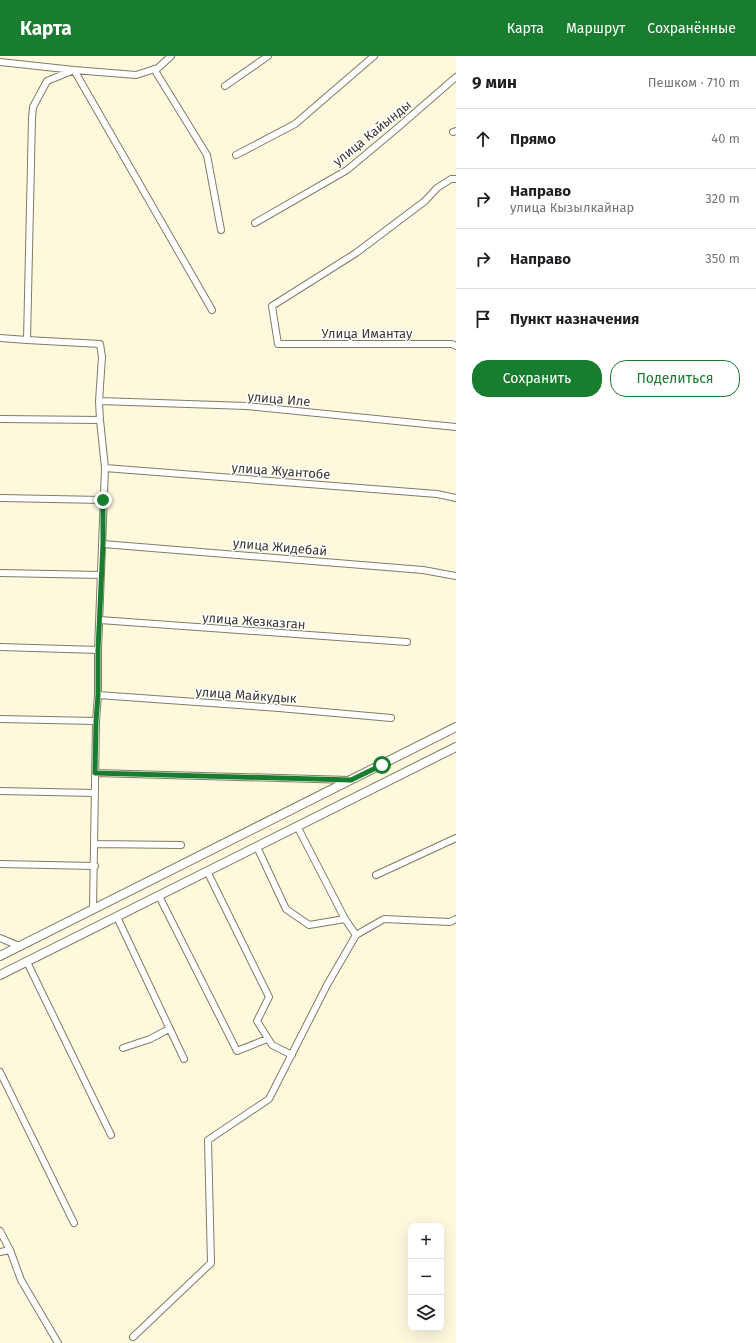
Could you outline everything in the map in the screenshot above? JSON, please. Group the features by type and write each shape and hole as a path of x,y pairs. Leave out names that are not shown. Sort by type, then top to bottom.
{"main road":[{"path":"0,956 456,727"},
{"path":"0,975 456,747"}],"street":[{"path":"0,62 136,75 158,68 171,56"},
{"path":"224,86 268,56"},
{"path":"236,155 295,124 374,56"},
{"path":"154,69 207,155 221,230"},
{"path":"74,70 212,310"},
{"path":"27,340 33,107 47,80 74,70"},
{"name":"улица Кайынды","path":"255,223 347,170 456,77"},
{"name":"Улица Имантау","path":"456,179 451,179 437,188 425,201 356,254 272,306 278,344 452,344 456,346"},
{"path":"0,338 100,344 102,357 99,401 105,468 96,721 93,909"},
{"name":"улица Иле","path":"99,401 247,406 456,427"},
{"path":"0,419 100,420"},
{"name":"улица Жуантобе","path":"105,468 437,494 456,498"},
{"path":"0,498 103,500"},
{"name":"улица Жидебай","path":"103,544 423,570 456,576"},
{"path":"0,573 101,575"},
{"name":"улица Жезказган","path":"100,620 407,642"},
{"path":"0,647 98,650"},
{"name":"улица Майкудык","path":"98,695 279,708 391,718"},
{"path":"0,719 96,721"},
{"path":"95,773 351,780"},
{"path":"0,791 95,793"},
{"path":"297,826 345,919 356,935"},
{"path":"376,875 456,838"},
{"path":"95,844 181,845"},
{"path":"257,847 286,909 309,924 345,919"},
{"path":"0,864 94,866"},
{"path":"207,871 269,997 257,1021 272,1045 292,1055"},
{"path":"159,896 237,1051 267,1039"},
{"path":"117,917 184,1059"},
{"path":"133,1337 211,1263 208,1140 269,1099 327,985 356,935 384,919 450,922 456,919"},
{"path":"0,938 19,946"},
{"path":"27,962 111,1135"},
{"path":"123,1048 150,1039 169,1029"},
{"path":"0,1072 74,1224"},
{"path":"0,1231 10,1250 21,1280 58,1343"},
{"path":"0,1252 10,1250"}],"route":[{"path":"103,500 103,544 98,650 95,773 351,780 382,765"}]}
